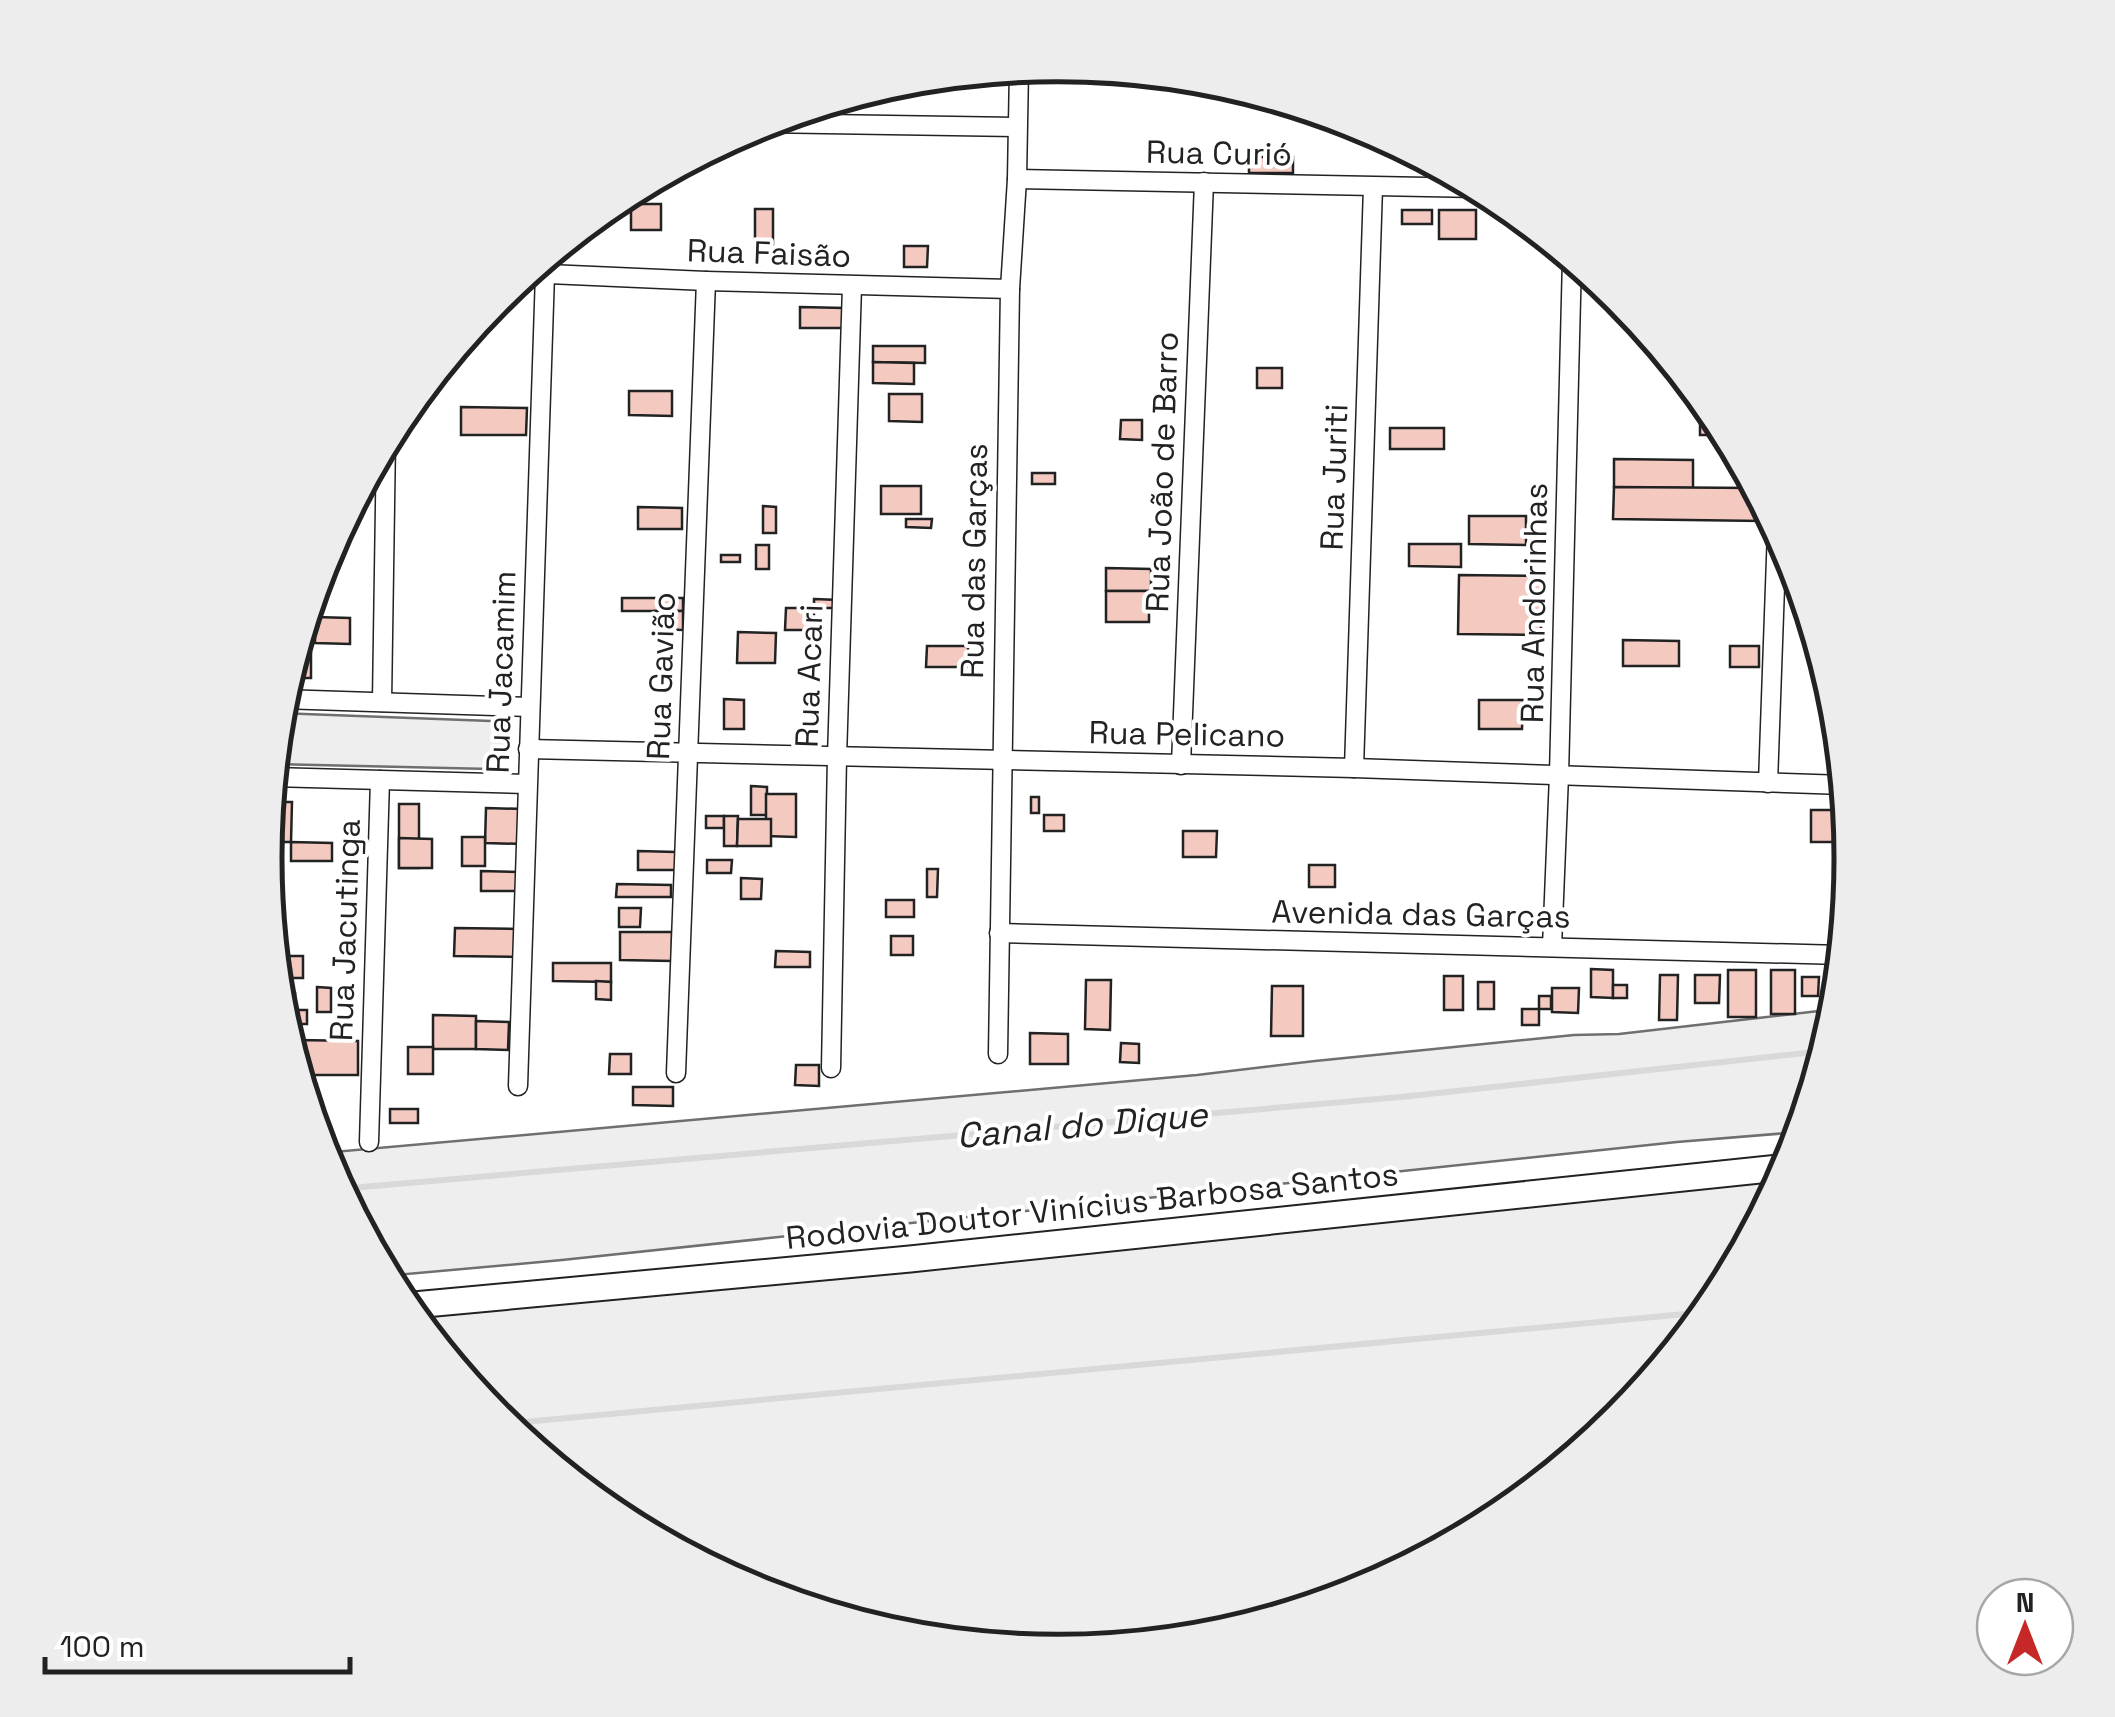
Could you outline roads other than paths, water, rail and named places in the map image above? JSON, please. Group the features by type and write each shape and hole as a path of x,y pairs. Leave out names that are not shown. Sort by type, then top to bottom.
{"main road":[{"name":"Rodovia Doutor Vinícius Barbosa Santos","path":"422,1304 910,1259 1768,1169"}],"street":[{"name":"Rua das Garças","path":"998,1054 1000,760 1018,84"},
{"path":"809,124 1016,127"},
{"name":"Rua Curió","path":"1018,179 1449,188"},
{"name":"Rua João de Barro","path":"1181,765 1204,182"},
{"name":"Rua Juriti","path":"1354,768 1373,187"},
{"name":"Rua Faisão","path":"552,270 706,281 1010,288"},
{"name":"Rua Andorinhas","path":"1552,947 1572,277"},
{"name":"Rua Gavião","path":"676,1073 706,281"},
{"name":"Rua Jacamim","path":"518,1086 538,283"},
{"name":"Rua Acari","path":"831,1068 852,286"},
{"path":"382,702 386,469"},
{"path":"1768,783 1776,566"},
{"path":"298,700 530,707"},
{"name":"Rua Pelicano","path":"528,749 1354,768 1830,785"},
{"path":"286,777 527,784"},
{"name":"Rua Jacutinga","path":"369,1142 380,780"},
{"name":"Avenida das Garças","path":"999,933 1828,955"}],"waterway":[{"name":"Canal do Dique","path":"356,1188 1401,1097 1809,1053"},
{"path":"525,1422 1685,1314"}]}
